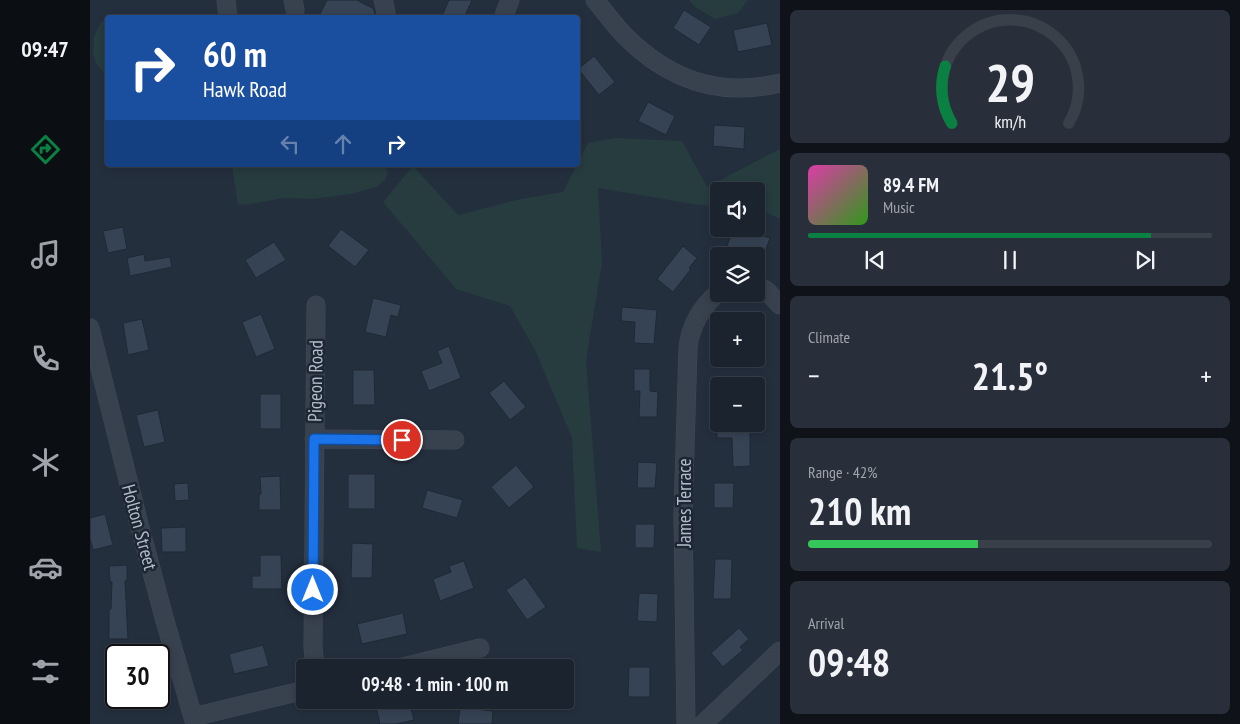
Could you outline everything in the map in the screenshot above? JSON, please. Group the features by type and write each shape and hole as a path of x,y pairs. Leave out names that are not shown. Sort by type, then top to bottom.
{"street":[{"path":"226,0 228,15"},
{"path":"383,0 386,15"},
{"path":"504,15 510,0"},
{"path":"595,0 625,35 639,48 664,67 685,78 733,89 757,88 780,83"},
{"path":"765,290 780,305"},
{"name":"James Terrace","path":"686,724 683,515 688,348 694,323 710,301"},
{"name":"Pigeon Road","path":"314,659 316,305"},
{"name":"Holton Street","path":"90,328 139,524 194,721"},
{"path":"314,439 455,440"},
{"path":"435,659 480,648"},
{"path":"703,724 780,651"},
{"path":"194,721 296,693"}],"green space":[{"path":"689,0 748,0 738,13 715,19 694,6"},
{"path":"105,20 105,72 96,63 93,52 94,37 101,22"},
{"path":"615,138 682,141 707,187 710,185 710,206 598,188 602,263 586,360 601,552 577,548 572,438 535,350 510,306 456,289 383,202 412,167 458,215 521,199 563,192 576,167 580,167 580,159 588,143"},
{"path":"780,149 780,219 765,212 765,182 717,182"},
{"path":"232,167 385,167 388,173 385,180 376,187 351,194 313,199 284,198 238,205"}],"building":[{"path":"327,0 357,0 374,9 375,15 320,15"},
{"path":"449,0 472,0 465,15 442,15"},
{"path":"684,10 711,27 699,45 673,28"},
{"path":"767,23 772,45 738,52 733,30"},
{"path":"594,56 615,82 599,95 580,71 580,67"},
{"path":"648,102 675,116 666,135 638,121"},
{"path":"714,125 745,127 744,149 713,146"},
{"path":"123,227 127,249 108,253 103,231"},
{"path":"341,229 369,250 355,267 328,246"},
{"path":"730,237 770,238 765,252 765,247 727,246"},
{"path":"274,242 286,260 256,278 245,260"},
{"path":"683,246 697,258 673,292 657,279"},
{"path":"144,254 145,261 170,257 172,267 130,276 127,258"},
{"path":"373,298 401,305 398,317 391,315 386,337 365,332"},
{"path":"622,307 657,310 654,344 634,343 635,322 621,321"},
{"path":"261,314 275,349 256,357 242,322"},
{"path":"142,319 149,350 128,355 123,323"},
{"path":"449,346 461,378 429,391 421,371 442,363 437,351"},
{"path":"634,369 650,369 650,391 658,392 657,417 639,417 640,391 634,391"},
{"path":"353,370 374,370 375,405 353,405"},
{"path":"504,381 526,407 510,420 489,393"},
{"path":"260,394 281,394 281,429 260,429"},
{"path":"158,410 165,442 144,447 136,415"},
{"path":"717,432 750,432 750,466 733,467 732,438 717,438"},
{"path":"638,462 657,463 655,488 637,488"},
{"path":"516,465 534,487 509,508 491,487"},
{"path":"348,474 375,474 375,509 348,509"},
{"path":"280,476 281,510 259,510 259,494 261,494 260,477"},
{"path":"188,483 189,500 175,501 174,484"},
{"path":"714,483 734,483 733,508 714,508"},
{"path":"427,490 463,500 457,518 422,508"},
{"path":"105,514 113,545 93,550 90,538 90,518"},
{"path":"635,524 655,524 654,548 635,548"},
{"path":"186,527 186,552 162,552 161,528"},
{"path":"352,543 373,544 372,578 351,578"},
{"path":"260,555 281,555 282,589 252,589 252,576 260,576"},
{"path":"715,559 732,559 731,599 713,599"},
{"path":"464,561 474,588 440,601 433,579 451,572 449,566"},
{"path":"127,565 127,581 125,581 128,639 109,639 109,609 111,609 112,582 110,582 109,566"},
{"path":"525,577 546,607 527,620 506,590"},
{"path":"639,593 658,594 657,622 637,621"},
{"path":"403,613 407,634 362,644 357,624"},
{"path":"739,628 749,639 740,647 743,650 723,667 711,653"},
{"path":"263,645 269,666 234,674 229,654"},
{"path":"629,667 650,667 650,697 628,697"},
{"path":"376,709 411,709 414,720 396,724 380,724"},
{"path":"460,709 493,711 492,724 458,724"}],"route":[{"path":"313,590 314,439 402,440"}]}
